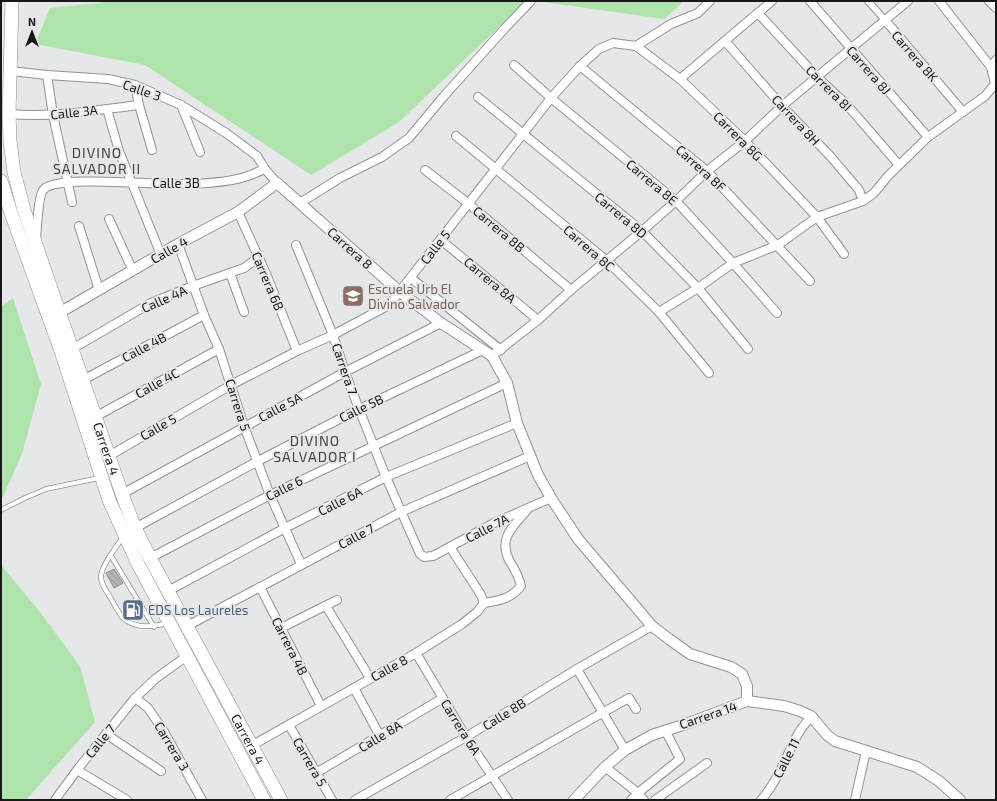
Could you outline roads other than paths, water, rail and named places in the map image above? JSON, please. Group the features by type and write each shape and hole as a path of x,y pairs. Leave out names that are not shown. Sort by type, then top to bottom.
{"main road":[{"name":"Carrera 4","path":"12,1 9,114 10,141 14,172 24,210 135,528 281,800"},
{"name":"Carrera 4","path":"1,181 11,213 61,351 101,477 124,536 264,800"}],"street":[{"path":"300,204 340,178 382,157 409,138 444,96 531,1"},
{"path":"636,46 671,24 698,13 710,1"},
{"path":"680,79 772,1"},
{"name":"Carrera 8J","path":"810,1 928,138"},
{"name":"Carrera 8K","path":"868,1 963,112"},
{"path":"747,702 747,686 742,674 731,667 690,654 652,626 578,539 538,475 517,423 507,383 492,356 538,320 571,290 642,231 707,171 746,141 782,106 908,1"},
{"path":"659,312 698,288 734,263 778,245 817,218 863,201 874,193 888,176 928,138 985,96 995,84 991,67 939,1"},
{"path":"989,1 996,8"},
{"name":"Carrera 8I","path":"758,13 817,77 848,106 899,165"},
{"name":"Carrera 8H","path":"725,41 782,106 850,179 859,190 863,201"},
{"name":"Carrera 8G","path":"613,42 636,46 680,79 746,141 817,218 844,254"},
{"name":"Calle 5","path":"109,456 231,385 297,351 333,335 389,305 551,98 580,66 599,49 613,42"},
{"path":"991,67 996,60"},
{"name":"Carrera 8E","path":"514,65 551,98 676,201 734,263 777,313"},
{"name":"Carrera 8F","path":"580,66 707,171 778,245 810,281"},
{"name":"Calle 3","path":"10,71 108,79 135,85 181,105 226,133 257,156"},
{"path":"47,75 53,115 72,202"},
{"path":"135,85 152,150"},
{"name":"Carrera 8D","path":"478,97 642,231 698,288 748,349"},
{"name":"Calle 3A","path":"9,114 30,116 53,115 139,105"},
{"path":"181,105 200,152"},
{"path":"107,109 119,151 161,255"},
{"name":"Carrera 8C","path":"456,136 607,261 659,312 709,373"},
{"name":"Carrera 8","path":"257,156 277,183 400,292 441,323 492,356"},
{"name":"Calle 3B","path":"35,242 39,217 39,200 43,189 52,185 67,182 179,184 214,182 246,177 265,168"},
{"name":"Carrera 8B","path":"425,170 469,204 571,290"},
{"name":"Calle 4","path":"59,313 178,244 238,212 277,183"},
{"name":"Carrera 6B","path":"238,212 259,257 297,351"},
{"path":"109,219 133,271"},
{"path":"79,226 99,290"},
{"name":"Carrera 8A","path":"441,240 538,320"},
{"name":"Carrera 5","path":"178,244 204,315 219,349 244,426 270,495 301,564"},
{"name":"Carrera 7","path":"296,245 333,335 345,372 386,478 420,554 424,557"},
{"name":"Calle 4A","path":"72,349 151,303 244,268 259,257"},
{"path":"230,273 244,312"},
{"path":"411,278 501,350"},
{"name":"Calle 4B","path":"83,380 204,315"},
{"name":"Calle 5A","path":"122,494 244,426 441,323"},
{"name":"Calle 4C","path":"96,417 219,349"},
{"name":"Calle 5B","path":"135,528 258,461 359,409 483,350"},
{"name":"Calle 6","path":"150,558 270,495 507,383"},
{"name":"Calle 6A","path":"168,591 285,528 386,478 517,423"},
{"name":"Calle 7","path":"187,626 401,512 530,456"},
{"name":"Calle 7A","path":"424,557 433,556 496,522 551,498"},
{"path":"450,547 481,595 484,603 500,601 516,593 521,586 504,544 508,532 528,508"},
{"name":"Carrera 4B","path":"260,587 321,706"},
{"path":"281,628 337,600"},
{"name":"Calle 8","path":"251,746 416,653 462,624 477,612 484,603"},
{"path":"326,606 370,678"},
{"name":"Calle 8B","path":"356,800 466,737 577,669 652,626"},
{"name":"Carrera 6A","path":"416,653 466,737 508,800"},
{"name":"Calle 7","path":"55,800 77,770 135,698 155,680 188,656"},
{"path":"577,669 625,750"},
{"path":"354,688 380,736"},
{"name":"Carrera 3","path":"135,698 148,708 163,730 202,800"},
{"name":"Calle 8A","path":"316,773 443,698"},
{"path":"450,800 602,712 629,698 636,709"},
{"name":"Carrera 14","path":"574,800 605,767 625,750 652,734 686,724 747,702 784,706 811,716 827,735 835,740 917,767 939,781 960,800"},
{"name":"Calle 11","path":"761,800 768,793 785,763 799,732 811,716"},
{"name":"Carrera 5","path":"289,725 332,800"},
{"path":"631,800 680,759 665,730"},
{"path":"106,734 161,771"},
{"path":"856,800 866,751"},
{"path":"655,800 707,763"},
{"path":"605,767 638,793 644,800"},
{"path":"77,770 127,800"}],"lane":[{"path":"1,510 46,489 101,477"},
{"path":"135,528 124,536 103,569 101,576 102,584 122,617 129,622 137,625 154,627 169,622"},
{"path":"111,556 154,627"}],"place":[{"name":"Escuela Urb El Divino Salvador","path":"353,296"},
{"name":"EDS Los Laureles","path":"133,610"}],"district":[{"name":"DIVINO SALVADOR II","path":"97,162"},
{"name":"DIVINO SALVADOR I","path":"315,450"}]}
